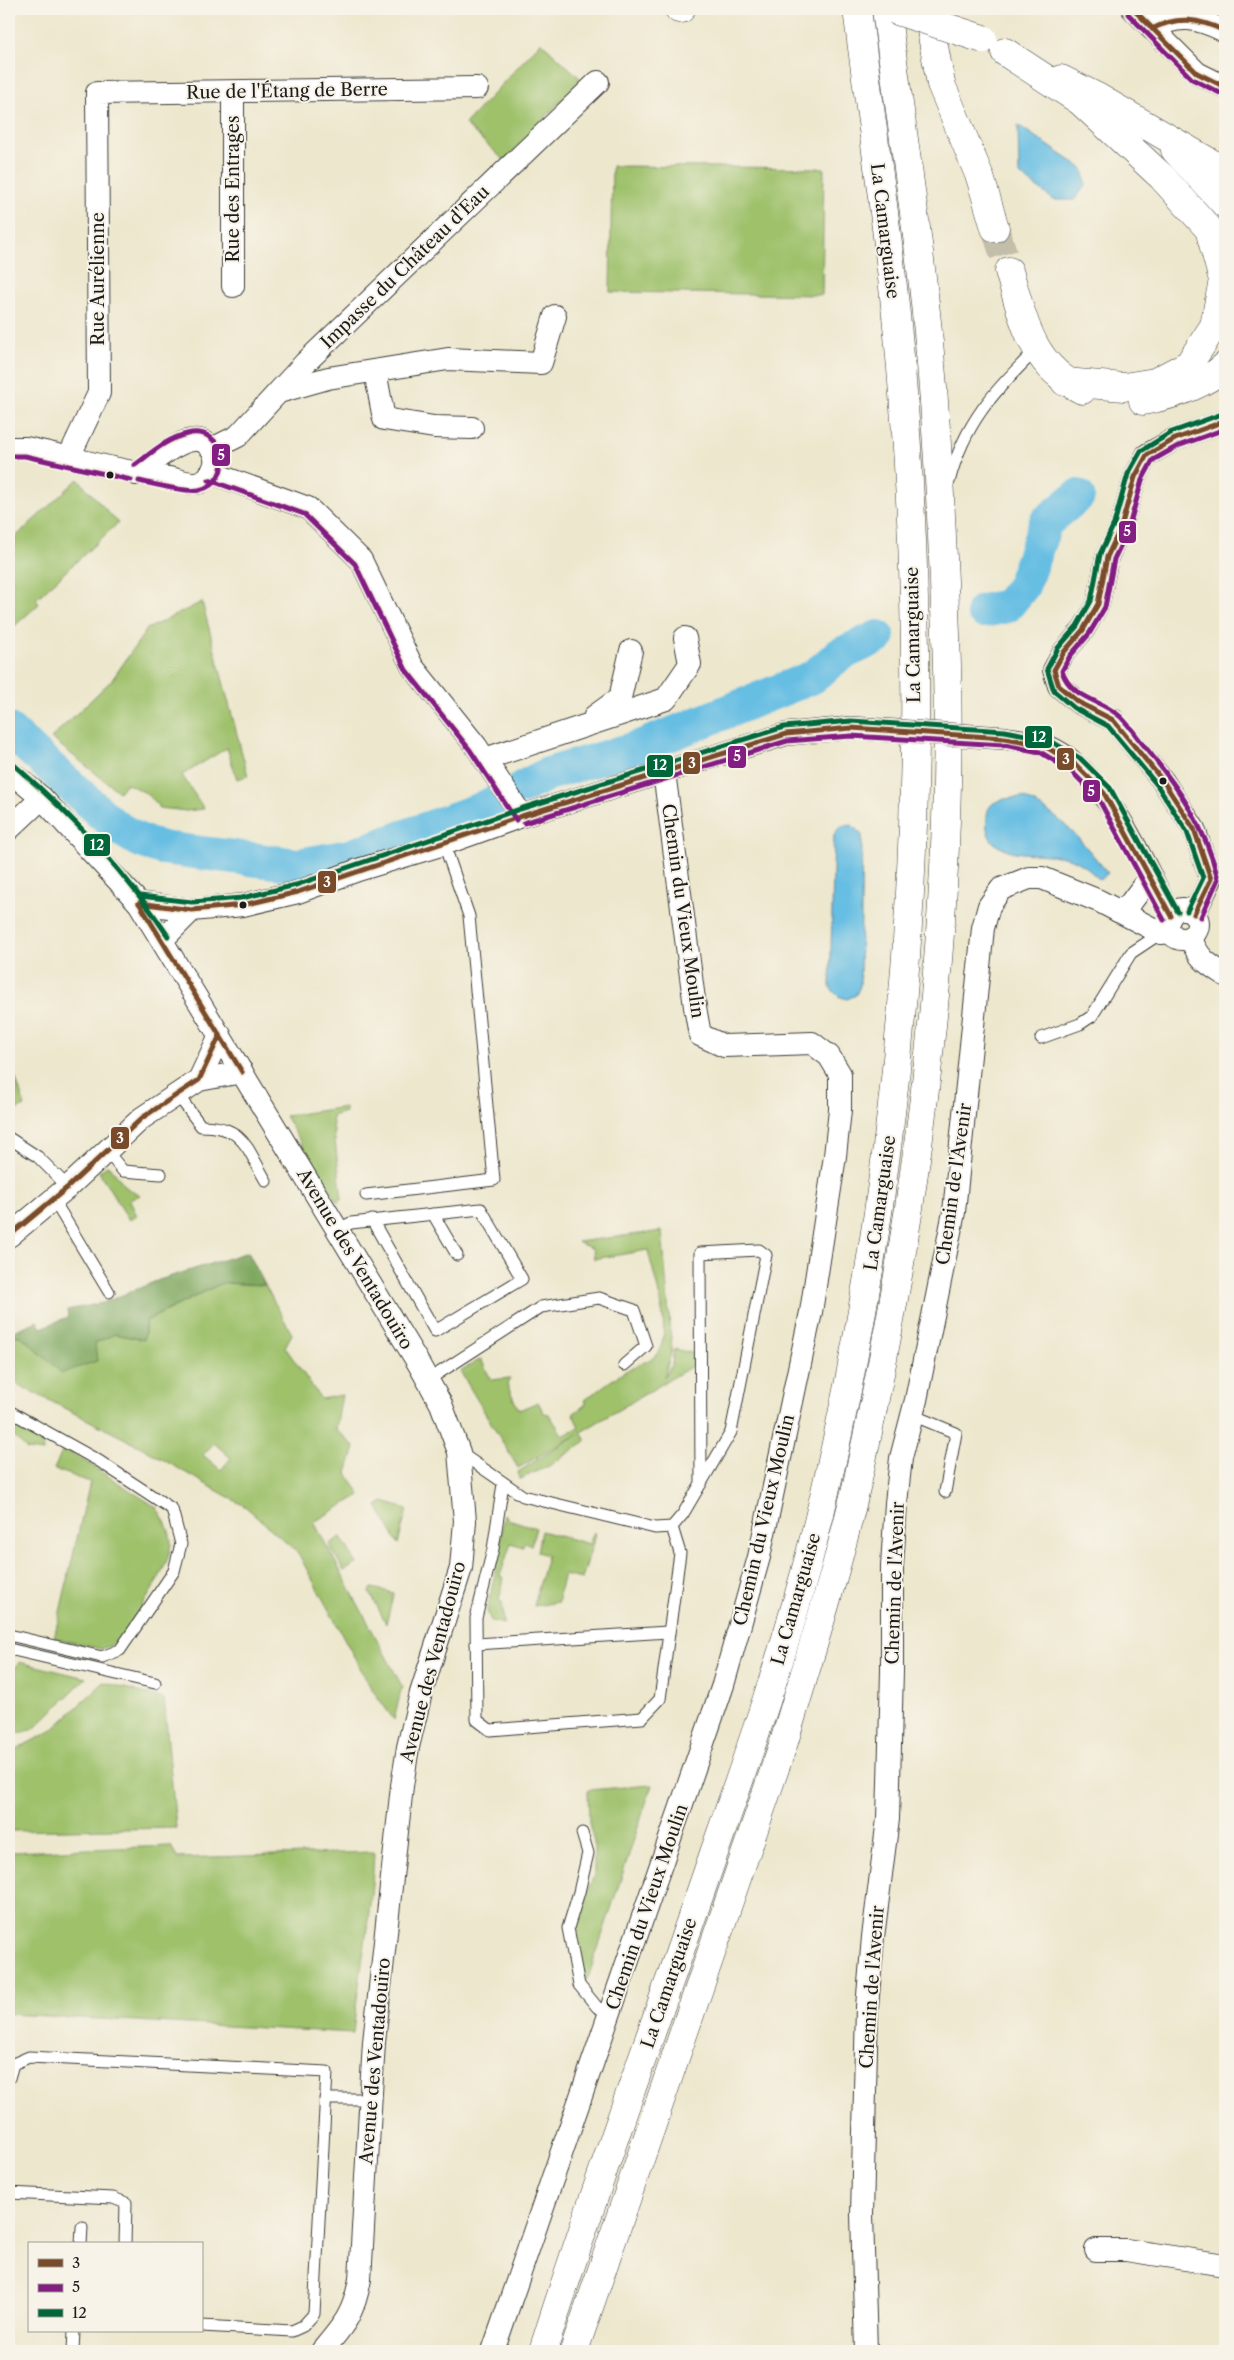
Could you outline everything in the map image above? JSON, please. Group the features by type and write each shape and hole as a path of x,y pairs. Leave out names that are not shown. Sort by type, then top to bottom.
{"main road":[{"name":"La Camarguaise","path":"543,2351 756,1732 790,1624 828,1479 866,1300 884,1178 897,1074 906,967 915,811 915,668 911,526 901,368 857,9"},
{"name":"La Camarguaise","path":"574,2351 784,1742 811,1654 857,1482 892,1311 922,1113 938,961 946,807 947,687 932,374 890,9"},
{"path":"890,9 994,46 1099,98 1225,171"},
{"path":"927,9 941,84 980,177 995,228"},
{"path":"994,46 1080,101 1162,177 1209,229 1223,280 1214,326 1189,364 1155,382 1124,387 1065,382"},
{"path":"1160,134 1225,204"},
{"path":"1009,271 1036,350 1050,368 1065,382 1096,396 1126,404 1164,397 1199,383 1225,366"}],"street":[{"path":"1133,9 1197,73 1225,87"},
{"path":"1152,29 1168,19 1202,20 1225,31"},
{"name":"Impasse du Château d'Eau","path":"212,449 238,436 305,363 598,82"},
{"name":"Rue de l'Étang de Berre","path":"97,93 477,88"},
{"name":"Rue des Entrages","path":"233,92 233,286"},
{"name":"Rue Aurélienne","path":"69,457 99,392 97,93"},
{"path":"279,392 328,378 448,359 541,363 555,316"},
{"path":"375,371 384,419 434,427 472,428"},
{"path":"1173,930 1198,927 1194,914 1218,879 1194,829 1163,781 1112,720 1078,702 1059,686 1054,670 1064,652 1083,630 1098,604 1107,557 1121,527 1135,476 1147,455 1175,439 1225,421"},
{"path":"9,448 26,448 136,474 181,479 194,483 207,478 212,473 215,461 212,449 207,444 194,438 181,442 136,474"},
{"path":"176,447 171,460 176,474 181,479"},
{"path":"212,473 308,508 361,560 412,666 481,753 522,816"},
{"path":"481,753 666,699 690,664 685,638"},
{"path":"481,753 593,718 620,698 630,651"},
{"path":"139,903 192,910 243,905 298,892 358,870 444,844 522,816 786,734 851,728 1005,738 1044,745 1076,764 1104,794 1150,877 1173,930 1205,963 1225,975"},
{"name":"Avenue des Ventadouïro","path":"9,771 42,798 139,903 428,1380 441,1404 459,1452 465,1521 461,1568 421,1693 408,1746 380,1983 370,2099 363,2230 356,2302 344,2325 322,2351"},
{"name":"Chemin du Vieux Moulin","path":"493,2351 723,1685 759,1557 811,1312 836,1156 840,1110 840,1074 829,1056 812,1043 724,1046 700,1035 664,772"},
{"path":"9,829 42,798"},
{"path":"1118,910 1129,905 1150,877"},
{"name":"Chemin de l'Avenir","path":"866,2351 862,2215 867,2007 873,1937 888,1819 892,1671 892,1566 896,1503 901,1458 954,1212 983,928 989,906 1002,889 1014,882 1029,878 1042,878 1118,910 1173,930"},
{"path":"162,940 192,910"},
{"path":"199,1080 220,1035"},
{"path":"9,1236 61,1193 142,1118 199,1080 242,1072"},
{"path":"1096,2250 1126,2250 1225,2265"}],"lane":[{"path":"1219,9 1225,12"},
{"path":"940,518 955,459 979,411 1000,385 1036,350"},
{"path":"366,1195 494,1180 469,916 444,844"},
{"path":"1041,1038 1080,1024 1092,1016 1131,952 1173,930"},
{"path":"177,1094 200,1126 219,1126 238,1134 266,1181"},
{"path":"9,1138 38,1157 61,1193 108,1292"},
{"path":"106,1150 124,1171 161,1174"},
{"path":"336,1230 350,1223 372,1220 481,1209 522,1279 435,1332 372,1220"},
{"path":"433,1214 457,1255"},
{"path":"459,1452 523,1496 655,1528 672,1527 683,1514 730,1432 766,1255 759,1250 700,1253 700,1484"},
{"path":"428,1380 541,1307 599,1298 634,1310 646,1346 624,1365"},
{"path":"9,1411 99,1461 172,1509 181,1544 174,1571 120,1650 102,1657 9,1635"},
{"path":"912,1414 956,1433 945,1492"},
{"path":"503,1484 493,1548 476,1618 477,1720 490,1730 642,1718 660,1699 680,1553 672,1527"},
{"path":"476,1644 668,1632"},
{"path":"9,1649 155,1683"},
{"path":"582,1833 588,1853 568,1928 579,1985 597,2007 610,2014"},
{"path":"9,2078 13,2064 29,2057 326,2072 314,2314 303,2326 292,2331 202,2326"},
{"path":"325,2099 370,2099"},
{"path":"9,2193 113,2198 126,2203 125,2242"},
{"path":"81,2242 82,2227"},
{"path":"73,2351 74,2332"}],"green space":[{"path":"541,42 581,79 505,161 465,124"},
{"path":"612,166 824,168 822,295 610,292"},
{"path":"78,479 118,523 36,599 39,604 9,631 9,543"},
{"path":"202,602 248,776 237,779 227,748 182,775 204,809 186,811 160,808 146,793 126,783 119,792 51,738 112,680 147,629"},
{"path":"9,1058 25,1106 9,1113"},
{"path":"345,1107 345,1112 332,1116 342,1199 338,1203 285,1116"},
{"path":"108,1165 128,1189 140,1195 130,1200 137,1216 129,1220 99,1172"},
{"path":"662,1231 672,1350 664,1377 672,1364 674,1349 696,1354 694,1365 581,1432 586,1441 549,1466 520,1479 518,1472 578,1434 518,1468 460,1371 481,1359 491,1380 510,1378 507,1385 519,1410 538,1402 544,1413 549,1414 563,1436 579,1427 573,1414 586,1404 584,1400 629,1369 656,1355 661,1346 663,1320 658,1289 648,1250 594,1259 593,1249 577,1242"},
{"path":"248,1252 265,1285 222,1283 146,1321 144,1340 115,1334 95,1343 97,1361 62,1373 21,1336 9,1335 9,1333 37,1321 41,1328 68,1317 67,1310 103,1303 159,1280"},
{"path":"222,1283 265,1285 292,1334 285,1347 321,1399 342,1395 336,1429 355,1447 347,1473 360,1495 314,1522 402,1686 394,1720 371,1688 298,1553 246,1507 139,1446 9,1380 9,1335 21,1336 62,1373 95,1343 115,1334 144,1340 146,1321","holes":["214,1443 231,1458 221,1470 203,1455"]},
{"path":"9,1416 43,1437 43,1452 27,1450 9,1432"},
{"path":"64,1448 156,1507 166,1524 171,1538 169,1554 158,1580 141,1607 118,1643 101,1649 54,1638 90,1482 54,1469"},
{"path":"383,1502 407,1509 398,1544 377,1506"},
{"path":"504,1514 508,1519 536,1528 531,1545 524,1543 523,1547 511,1543 500,1576 504,1578 499,1601 502,1602 504,1624 491,1621 487,1611 499,1553"},
{"path":"541,1531 589,1544 594,1532 595,1536 582,1579 564,1575 559,1592 559,1602 534,1606 547,1555 537,1552"},
{"path":"341,1537 357,1564 344,1571 329,1544"},
{"path":"372,1588 394,1593 386,1624 370,1592"},
{"path":"19,1662 86,1678 34,1729 12,1735 9,1733 9,1680"},
{"path":"104,1682 164,1699 176,1828 9,1831 9,1753 51,1731"},
{"path":"652,1785 587,1981 579,1967 574,1927 594,1875 594,1842 589,1823 588,1790"},
{"path":"171,1846 177,1858 374,1852 371,1898 353,2033 9,2014 9,1852"}],"water":[{"path":"1018,125 1083,169 1086,185 1074,200 1054,200 1019,174"},
{"path":"1023,797 1061,821 1108,873 1100,880 1086,867 1076,861 1063,857 1004,849 994,843 988,832 987,816 991,805 1000,800"},
{"path":"852,825 862,835 860,986 856,995 847,999 838,996 830,988 834,834 841,826"}],"waterway":[{"path":"983,611 1007,606 1023,586 1046,522 1078,496"},
{"path":"523,787 548,774 639,747 813,677 839,655 878,637"},
{"path":"9,730 115,826 138,840 162,848 298,865 350,856 493,803"}],"tunnel":[{"path":"995,228 1009,271"}],"transit line":[{"name":"3","path":"1133,9 1197,73 1225,87"},
{"name":"5","path":"1128,14 1192,79 1222,94"},
{"name":"3","path":"1152,29 1171,22 1188,20 1197,21 1225,31"},
{"name":"12","path":"1187,911 1203,878 1187,832 1157,785 1108,726 1074,708 1054,691 1047,669 1058,648 1077,626 1091,601 1100,554 1114,524 1128,474 1141,451 1172,432 1222,414"},
{"name":"3","path":"1194,914 1211,879 1194,829 1163,781 1113,720 1078,702 1059,686 1054,670 1064,652 1083,630 1098,604 1107,557 1121,527 1135,477 1147,455 1175,439 1225,421"},
{"name":"5","path":"1201,917 1218,879 1206,841 1188,806 1167,775 1124,720 1110,709 1085,697 1071,687 1062,671 1070,656 1089,634 1105,607 1114,559 1128,530 1142,480 1153,460 1178,446 1225,429"},
{"name":"5","path":"135,465 166,442 187,434 200,433 210,437 217,445 221,455 221,466 218,476 211,485 199,490 178,489 139,481"},
{"name":"5","path":"9,456 25,456 131,480"},
{"name":"5","path":"209,480 304,514 355,564 406,670 470,750 516,820"},
{"name":"12","path":"140,896 192,902 242,898 296,885 520,809 784,727 851,721 1005,731 1047,739 1081,759 1110,788 1178,912"},
{"name":"3","path":"139,903 192,910 243,905 298,892 522,816 786,734 851,728 1005,738 1043,745 1076,765 1104,793 1171,916"},
{"name":"5","path":"524,823 787,741 851,736 1004,745 1040,752 1071,771 1098,798 1164,920"},
{"name":"12","path":"14,765 57,804 97,845 134,889 168,936"},
{"name":"3","path":"139,903 242,1072"},
{"name":"3","path":"9,1236 68,1187 142,1118 199,1080 220,1035"}]}
